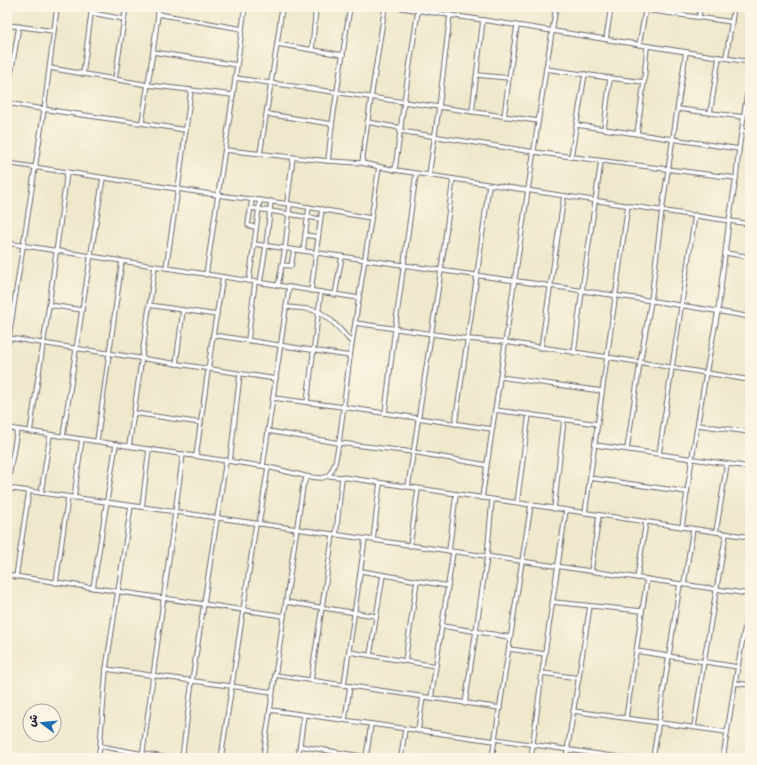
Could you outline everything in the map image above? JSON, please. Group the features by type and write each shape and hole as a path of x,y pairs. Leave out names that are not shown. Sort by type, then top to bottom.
{"street":[{"path":"7,350 9,327 44,110 57,7"},
{"path":"83,74 92,7"},
{"path":"115,79 126,7"},
{"path":"142,122 159,7"},
{"path":"206,275 245,7"},
{"path":"260,154 272,83 282,7"},
{"path":"312,49 316,7"},
{"path":"328,161 336,93 350,7"},
{"path":"362,163 370,98 385,7"},
{"path":"395,7 418,11 427,9 450,15 517,26 750,62"},
{"path":"482,498 494,410 556,7"},
{"path":"606,40 610,7"},
{"path":"664,12 665,7"},
{"path":"699,17 700,7"},
{"path":"726,58 734,7"},
{"path":"639,45 646,9 732,22"},
{"path":"395,170 418,11"},
{"path":"92,13 124,19"},
{"path":"158,14 242,29"},
{"path":"429,176 450,15"},
{"path":"472,112 483,20"},
{"path":"7,25 54,31"},
{"path":"7,97 18,26"},
{"path":"504,117 517,26"},
{"path":"277,44 343,55"},
{"path":"637,134 648,46"},
{"path":"153,52 237,65"},
{"path":"627,449 686,52"},
{"path":"710,113 719,57"},
{"path":"50,68 148,85 233,95"},
{"path":"546,68 644,82"},
{"path":"682,527 706,373 718,311 739,149 748,99 750,73"},
{"path":"572,157 585,74"},
{"path":"477,75 509,78"},
{"path":"235,78 538,122"},
{"path":"604,129 610,78"},
{"path":"166,268 191,90"},
{"path":"7,103 44,110 142,122 186,130"},
{"path":"678,109 744,117"},
{"path":"267,114 332,124"},
{"path":"367,122 400,130 534,152 736,178"},
{"path":"577,125 739,149"},
{"path":"742,131 750,133"},
{"path":"224,150 362,163 416,174 750,224"},
{"path":"278,286 285,249 293,157"},
{"path":"574,353 601,161"},
{"path":"7,163 217,195 272,201 371,218"},
{"path":"328,476 335,463 339,443 364,259 379,167"},
{"path":"30,432 57,251 67,172"},
{"path":"385,413 416,174"},
{"path":"63,436 102,178"},
{"path":"408,487 442,270 453,179"},
{"path":"455,424 489,184"},
{"path":"541,348 564,196"},
{"path":"252,199 248,225 256,226"},
{"path":"249,281 260,200"},
{"path":"248,340 266,246 272,201"},
{"path":"585,514 628,205"},
{"path":"303,251 309,207"},
{"path":"251,208 320,219"},
{"path":"311,291 322,209"},
{"path":"659,454 696,215"},
{"path":"305,235 318,237"},
{"path":"7,243 359,298"},
{"path":"254,244 616,295 750,317"},
{"path":"282,265 290,266 294,250"},
{"path":"726,254 750,257"},
{"path":"335,294 342,256"},
{"path":"97,441 122,261"},
{"path":"129,446 155,266"},
{"path":"196,456 213,335 223,277"},
{"path":"263,466 289,287"},
{"path":"307,402 321,292"},
{"path":"49,305 82,310"},
{"path":"150,305 217,315"},
{"path":"286,307 313,310 322,313 352,343"},
{"path":"176,364 183,310"},
{"path":"355,323 468,339 505,342 750,380"},
{"path":"213,335 350,356"},
{"path":"9,338 276,379"},
{"path":"182,758 192,681 217,518 228,461 240,374"},
{"path":"500,377 602,391"},
{"path":"273,398 343,406 492,429"},
{"path":"494,410 598,424"},
{"path":"134,413 201,423"},
{"path":"517,503 529,414"},
{"path":"554,509 564,419"},
{"path":"698,425 750,432"},
{"path":"7,428 263,466 309,477 322,478 328,476 726,534 750,537 750,534"},
{"path":"17,430 7,488 750,594"},
{"path":"268,431 339,443 413,452 486,465"},
{"path":"41,493 50,435"},
{"path":"74,498 82,439"},
{"path":"93,588 116,444"},
{"path":"595,445 750,467"},
{"path":"142,507 149,449"},
{"path":"142,756 183,454"},
{"path":"716,532 727,464"},
{"path":"221,758 243,610 268,467"},
{"path":"263,758 303,486 306,479 309,477"},
{"path":"311,680 342,478"},
{"path":"590,478 687,492"},
{"path":"373,540 380,483"},
{"path":"410,546 418,489"},
{"path":"16,577 29,491"},
{"path":"431,698 448,586 456,494"},
{"path":"56,583 68,497"},
{"path":"465,704 487,557 492,500"},
{"path":"492,758 531,505"},
{"path":"98,758 106,669 131,506"},
{"path":"531,758 566,510"},
{"path":"591,571 599,515"},
{"path":"638,578 646,522"},
{"path":"653,758 669,656 693,529"},
{"path":"694,727 726,534"},
{"path":"344,685 365,539"},
{"path":"361,571 448,586"},
{"path":"370,655 383,575"},
{"path":"7,576 284,616"},
{"path":"626,718 647,579"},
{"path":"405,661 417,581"},
{"path":"723,758 750,598"},
{"path":"286,602 355,614 376,616"},
{"path":"553,602 642,611"},
{"path":"566,758 590,606"},
{"path":"442,626 510,637"},
{"path":"508,649 545,654"},
{"path":"636,650 738,667"},
{"path":"349,652 436,666"},
{"path":"106,669 273,692"},
{"path":"542,673 579,678"},
{"path":"275,675 500,708"},
{"path":"735,683 750,685"},
{"path":"345,720 350,686"},
{"path":"418,731 423,697"},
{"path":"270,710 418,731 533,744 625,758"},
{"path":"573,712 727,732"},
{"path":"298,758 304,714"},
{"path":"366,758 371,724"},
{"path":"401,758 405,729"},
{"path":"100,746 142,756 170,758"},
{"path":"300,746 372,758"},
{"path":"335,758 336,752"}]}
